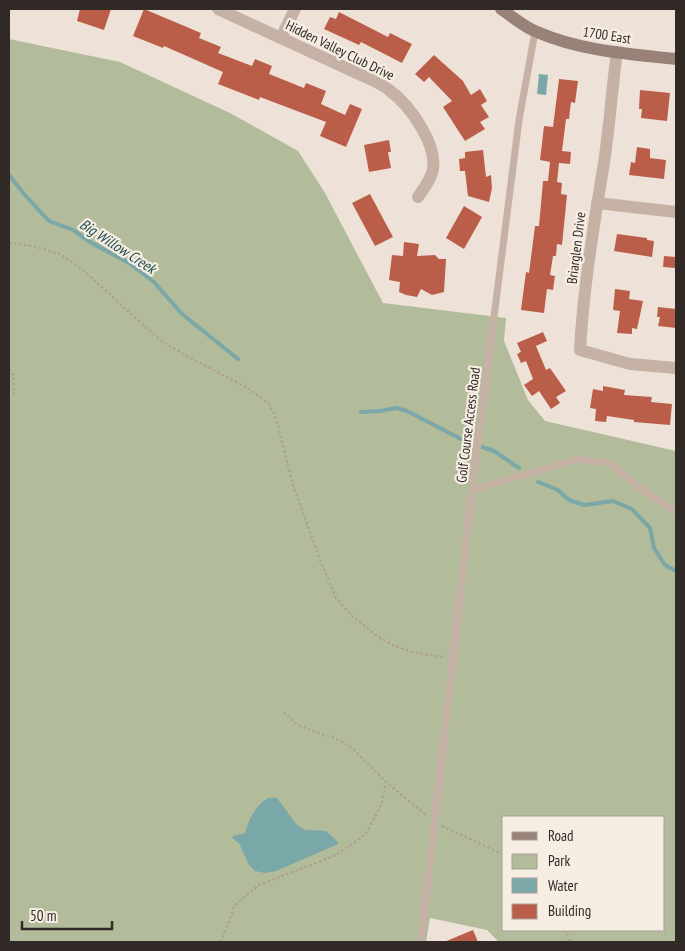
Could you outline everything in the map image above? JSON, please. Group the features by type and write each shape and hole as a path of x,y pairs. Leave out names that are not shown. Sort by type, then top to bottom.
{"main road":[{"name":"1700 East","path":"501,9 535,32 573,45 676,59"}],"street":[{"name":"Hidden Valley Club Drive","path":"218,9 372,80 390,90 404,103 426,137 433,157 432,173 418,197"},
{"path":"281,38 295,9"},
{"name":"Briarglen Drive","path":"617,52 602,180 597,203 582,319 580,350 630,364 676,368"},
{"path":"597,203 676,212"}],"lane":[{"name":"Golf Course Access Road","path":"421,942 472,490 519,120 535,32"},
{"path":"472,490 579,459 609,463 649,495 676,511"}],"path":[{"path":"9,243 32,246 60,254 83,270 161,341 246,387 268,403 275,414 293,485 336,598 352,616 377,636 393,645 412,652 452,659"},
{"path":"9,369 13,374 14,396"},
{"path":"284,712 297,725 351,746 386,782 435,823 502,854"},
{"path":"221,942 235,905 259,885 334,856 367,832 382,803 386,782"}],"green space":[{"path":"9,39 120,62 232,114 298,151 325,193 383,303 506,318 504,341 528,400 545,421 676,451 676,942 499,942 487,930 430,918 426,942 9,942"}],"water":[{"path":"539,74 548,75 546,95 537,94"},
{"path":"268,798 277,798 297,825 305,830 326,831 338,844 276,871 265,873 255,871 249,865 239,843 232,838 233,836 245,833 253,813"}],"building":[{"path":"80,9 111,9 104,30 77,21"},
{"path":"144,9 201,33 199,38 221,47 218,53 252,66 255,59 272,66 269,74 304,88 306,83 326,91 321,104 345,115 350,104 362,109 346,147 320,136 326,122 260,97 259,100 218,84 223,72 164,46 163,48 133,36"},
{"path":"339,12 388,37 390,33 412,44 402,63 361,42 359,45 324,29 330,17 336,19"},
{"path":"434,55 463,81 471,95 480,89 487,101 481,105 489,117 480,122 485,129 465,141 443,107 452,101 429,77 424,82 415,74"},
{"path":"559,79 578,81 575,103 571,102 569,119 566,119 562,151 571,152 570,164 559,163 557,182 562,183 561,194 567,195 562,245 557,244 556,256 553,256 550,275 555,276 553,290 547,289 544,313 521,310 526,272 529,273 535,226 539,226 543,181 548,181 550,162 540,160 544,126 553,127"},
{"path":"640,90 670,93 667,121 641,118 642,109 639,109"},
{"path":"389,140 391,152 388,152 391,168 369,172 364,145"},
{"path":"637,147 650,149 650,158 666,160 664,179 629,175 631,162 635,163"},
{"path":"483,150 486,177 491,175 492,188 489,202 468,196 465,171 460,171 459,159 465,158 465,152"},
{"path":"370,194 393,237 375,246 352,203"},
{"path":"464,206 482,217 464,249 446,238"},
{"path":"617,234 647,238 647,240 654,241 652,257 614,251"},
{"path":"404,242 419,244 417,256 435,255 439,259 446,259 444,292 432,295 421,289 417,297 406,295 399,292 400,282 389,280 392,255 403,256"},
{"path":"664,256 676,257 676,268 663,267"},
{"path":"615,289 630,291 629,299 643,301 637,329 632,328 632,334 617,333 620,311 613,310"},
{"path":"658,307 676,309 676,328 658,326 660,317 657,317"},
{"path":"543,332 547,341 536,346 546,370 550,368 566,391 556,397 560,403 551,409 539,391 532,396 524,385 533,379 526,361 521,363 517,354 521,352 517,343"},
{"path":"603,386 625,390 624,395 652,397 651,402 672,404 670,425 634,422 634,420 607,416 606,422 595,421 596,409 590,408 593,389 603,391"},
{"path":"473,930 478,942 444,942"}],"waterway":[{"name":"Big Willow Creek","path":"9,175 49,221 73,230 90,242 129,263 154,282 182,314 238,359"},
{"name":"Big Willow Creek","path":"361,412 396,408 407,411 463,440"},
{"name":"Big Willow Creek","path":"482,447 494,451 519,468"},
{"name":"Big Willow Creek","path":"538,482 558,490 569,500 584,505 613,501 632,509 650,528 654,548 665,565 676,571"}]}
